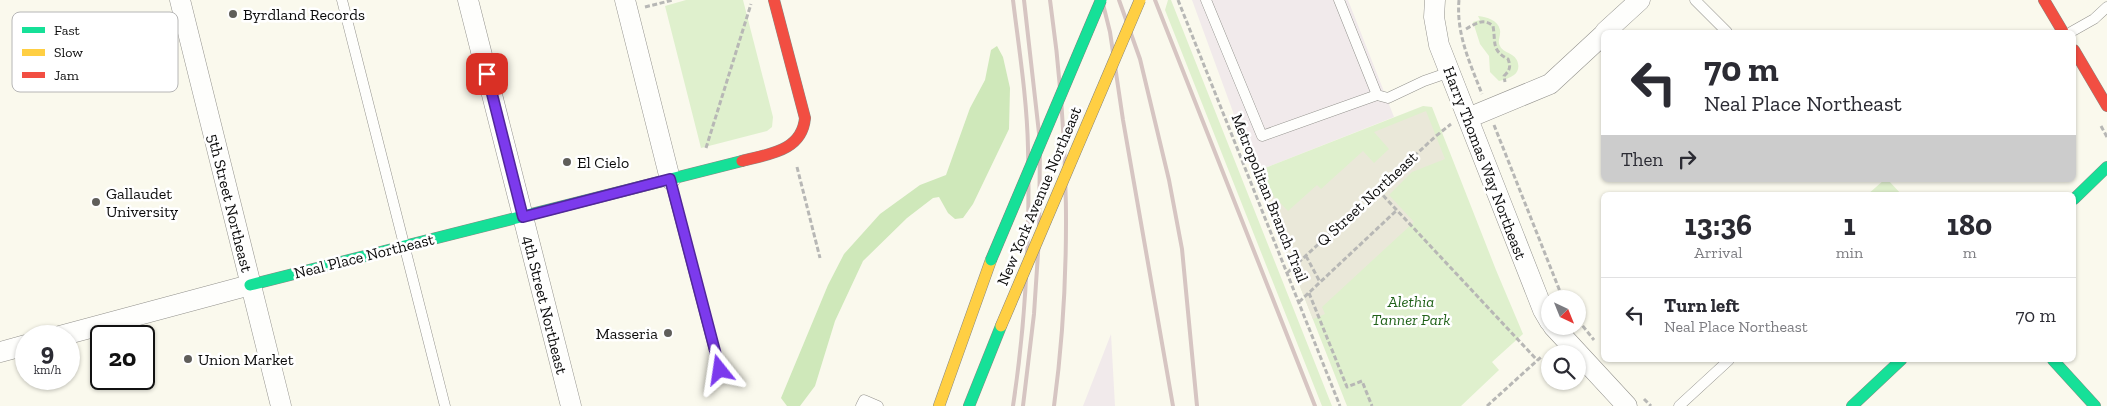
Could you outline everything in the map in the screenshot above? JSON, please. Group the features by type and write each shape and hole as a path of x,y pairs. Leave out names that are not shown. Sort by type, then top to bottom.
{"main road":[{"name":"Neal Place Northeast","path":"250,285 776,152 794,144 801,136 805,118 774,0"},
{"name":"New York Avenue Northeast","path":"939,406 991,260 1101,0"},
{"name":"New York Avenue Northeast","path":"969,406 1001,326 1140,0"},
{"path":"2044,0 2062,30"},
{"path":"2076,53 2107,106"},
{"path":"2076,196 2107,167"},
{"path":"1852,406 1899,362"},
{"path":"2055,362 2095,406"}],"street":[{"name":"5th Street Northeast","path":"180,0 281,406"},
{"name":"4th Street Northeast","path":"468,0 571,406"},
{"name":"Harry Thomas Way Northeast","path":"1435,0 1436,31 1450,72 1541,305"},
{"path":"1607,30 1640,0"},
{"path":"626,6 670,179"},
{"path":"1468,118 1550,84 1601,36"},
{"name":"Neal Place Northeast","path":"80,331 250,285"},
{"path":"1561,335 1627,406"},
{"path":"0,352 15,348"}],"lane":[{"path":"342,0 445,406"},
{"path":"1206,0 1262,136 1377,95 1388,98 1424,81 1450,72"},
{"path":"1339,0 1377,95"},
{"path":"1694,0 1725,30"},
{"path":"2075,30 2094,19 2107,7"},
{"path":"670,179 720,370"},
{"path":"1679,406 1727,362"},
{"path":"861,406 864,400 878,406"}],"path":[{"path":"626,6 673,0"},
{"path":"704,154 752,0"},
{"name":"Metropolitan Branch Trail","path":"1178,0 1340,406"},
{"path":"1459,0 1457,18 1460,34 1559,290"},
{"path":"1466,29 1482,21 1493,26 1495,46 1511,64 1509,71 1504,76 1505,82"},
{"name":"Q Street Northeast","path":"1287,273 1448,126"},
{"path":"796,164 820,258"},
{"path":"1378,190 1539,358 1487,406"},
{"path":"1299,302 1397,210"},
{"path":"1306,256 1320,282"},
{"path":"1309,293 1347,387 1362,381 1372,406"},
{"path":"1586,330 1596,342"}],"shaded area":[{"path":"1192,0 1348,0 1394,117 1255,172"},
{"path":"1426,111 1445,159 1412,172 1389,195 1414,222 1322,307 1325,314 1313,319 1262,191 1267,189 1288,211 1317,185 1321,189 1363,151 1374,163 1389,149 1374,132"},
{"path":"1111,334 1115,406 1083,406"}],"green space":[{"path":"686,0 743,0 773,117 772,127 767,131 701,148 665,6"},
{"path":"1168,0 1171,0 1332,406 1322,406 1165,10"},
{"path":"1478,16 1492,20 1499,27 1501,48 1516,59 1518,65 1518,70 1511,77 1499,81 1490,72 1489,56 1480,44 1473,22 1480,20"},
{"path":"997,46 1003,57 1010,88 1009,129 973,204 963,218 955,219 948,213 939,197 933,198 907,218 863,261 835,321 815,386 800,406 787,406 781,398 828,285 844,254 880,214 920,185 946,175 970,108 985,80 991,50"},
{"name":"Alethia Tanner Park","path":"1423,106 1432,107 1523,334 1492,362 1499,370 1461,406 1347,406 1255,172"},
{"path":"1882,182 1890,182 1899,192 1870,192"}],"railway":[{"path":"1013,0 1026,111 1028,245 1021,342 1013,406"},
{"path":"1023,406 1034,314 1039,238 1040,142 1024,0"},
{"path":"1050,0 1061,100 1066,203 1064,305 1054,406"},
{"path":"1102,0 1110,32 1123,120 1173,406"},
{"path":"1119,0 1140,59 1169,180 1182,249 1197,406"},
{"path":"1155,0 1315,406"}],"traffic: fast":[{"path":"991,260 1101,0"},
{"path":"250,285 742,161"},
{"path":"2076,197 2107,167"},
{"path":"969,406 1001,326"},
{"path":"1852,406 1899,362"},
{"path":"2055,362 2095,406"}],"traffic: slow":[{"path":"1001,326 1140,0"},
{"path":"939,406 991,260"}],"traffic: jam":[{"path":"742,161 782,149 798,138 803,129 805,118 774,0"},
{"path":"2044,0 2062,30"},
{"path":"2076,53 2107,106"}],"place":[{"name":"Byrdland Records","path":"233,14"},
{"name":"El Cielo","path":"567,162"},
{"name":"Gallaudet University","path":"96,202"},
{"name":"Masseria","path":"668,333"},
{"name":"Union Market","path":"188,359"}],"route":[{"path":"487,74 523,217 670,179 720,370"}]}
